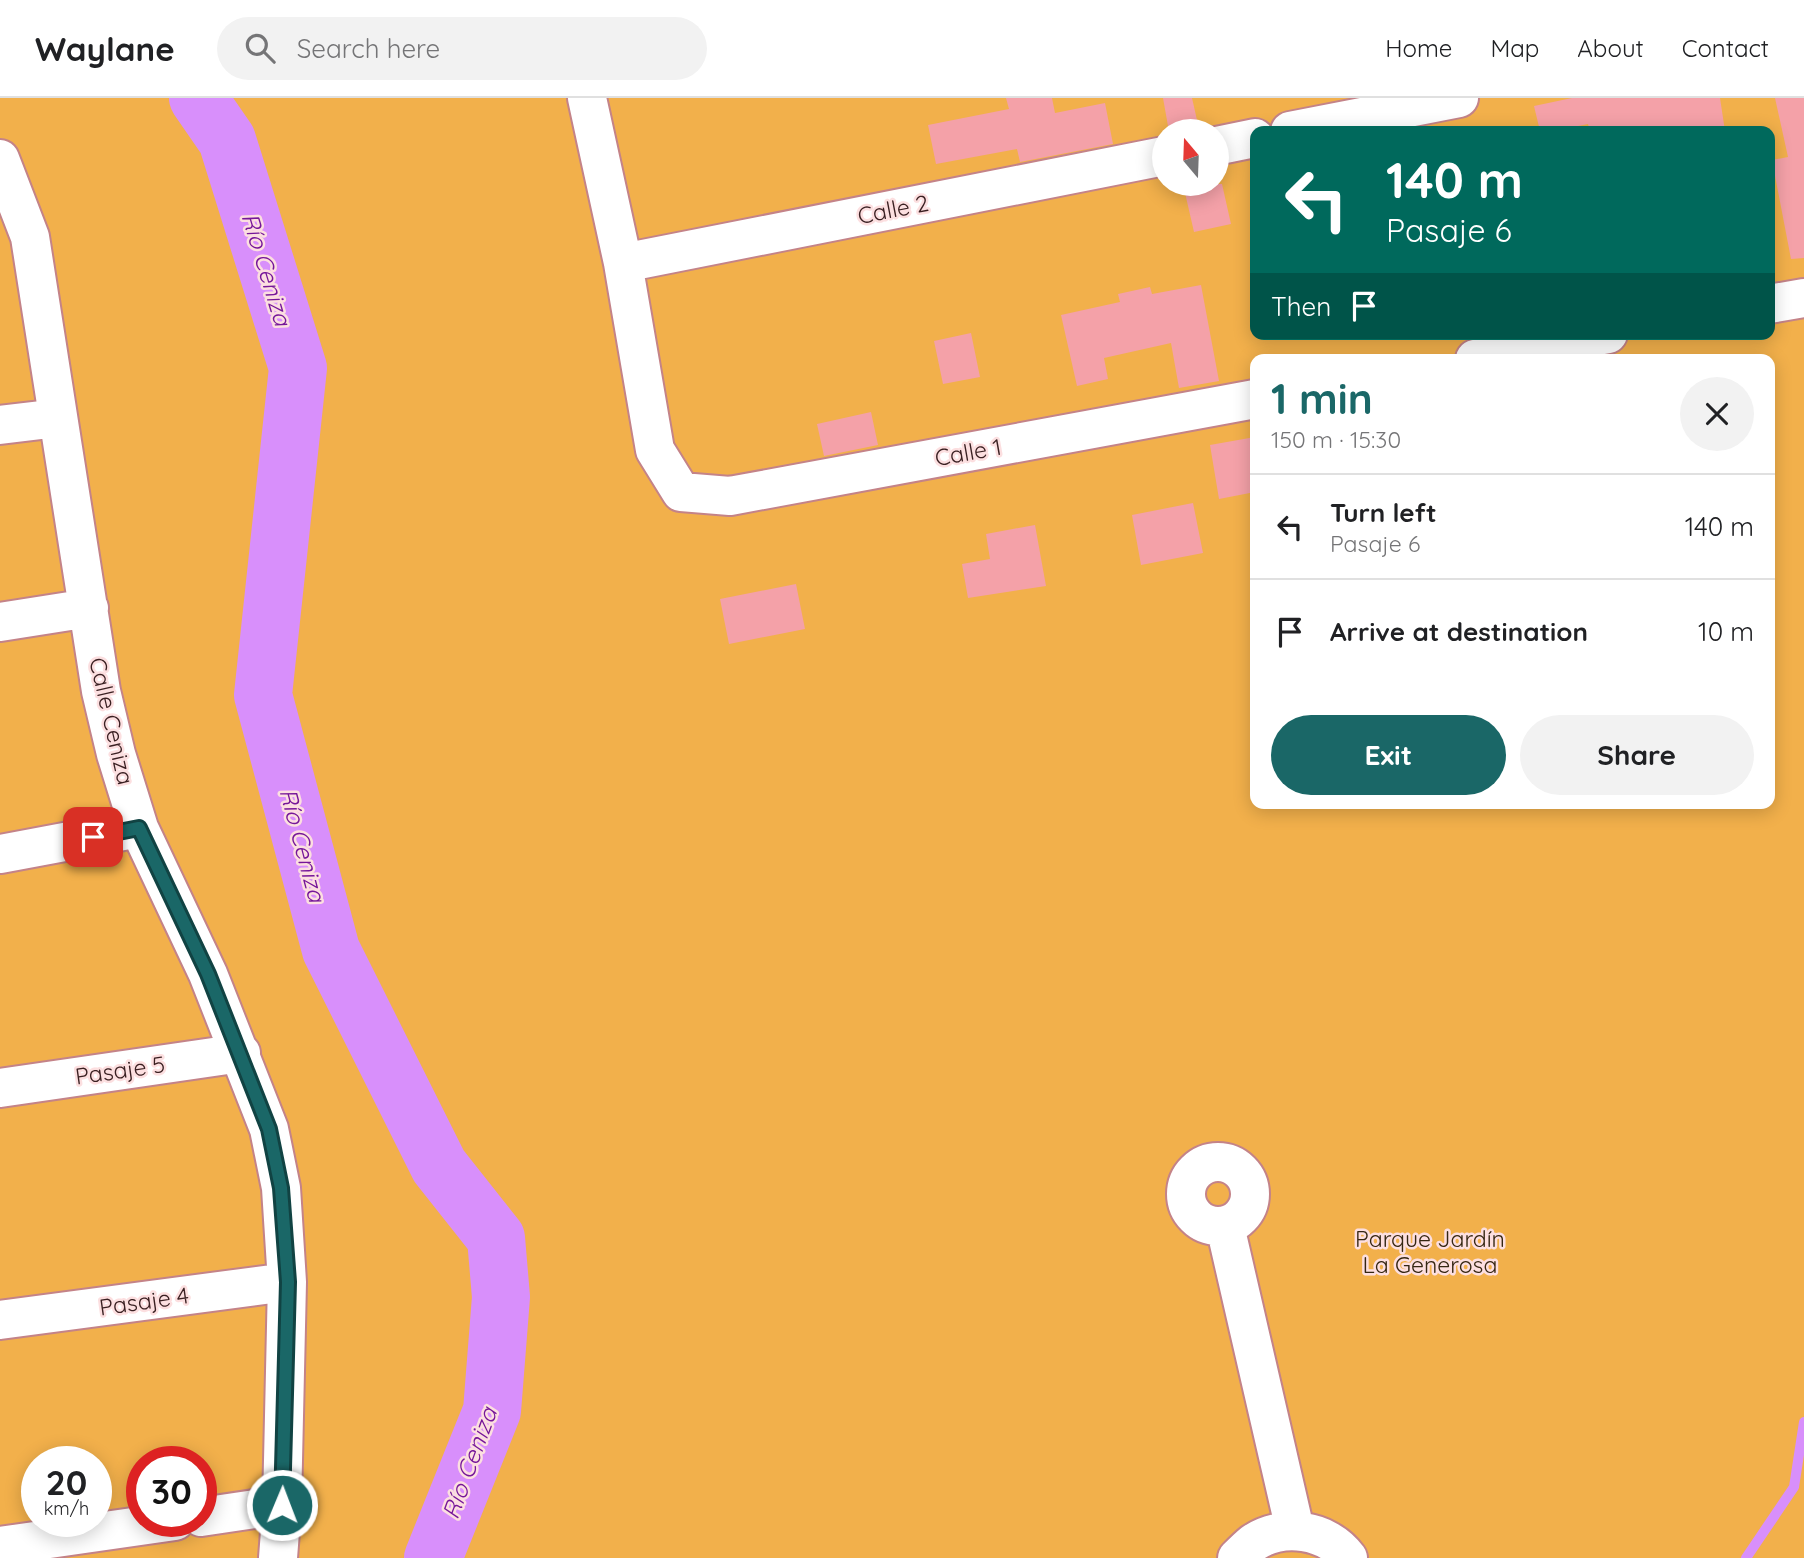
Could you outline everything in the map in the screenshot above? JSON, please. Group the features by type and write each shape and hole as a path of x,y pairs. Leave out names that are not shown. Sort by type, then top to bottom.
{"street":[{"path":"587,98 623,262"},
{"path":"1316,126 1459,98"},
{"path":"1229,143 1250,139"},
{"name":"Calle 2","path":"623,262 1152,158"},
{"name":"Calle Ceniza","path":"0,159 8,199 30,237 101,691 116,754 139,828 208,974 241,1053 272,1141 281,1188 288,1282 278,1558"},
{"name":"Calle 1","path":"623,262 655,450 681,492 730,496 1250,400"},
{"path":"1775,303 1804,298"},
{"path":"1502,354 1576,340"},
{"path":"0,425 58,418"},
{"path":"0,622 89,608"},
{"path":"0,854 139,828"},
{"name":"Pasaje 5","path":"0,1087 241,1053"},
{"path":"1225,1226 1295,1530"},
{"name":"Pasaje 4","path":"0,1320 288,1282"},
{"path":"217,1515 282,1505"},
{"path":"0,1546 126,1528"},
{"path":"1237,1558 1254,1543 1276,1533 1295,1530 1323,1537 1343,1551 1348,1558"}],"green space":[{"name":"Parque Jardín La Generosa","path":"0,98 1804,98 1804,1558 0,1558"}],"building":[{"path":"1006,98 1052,98 1055,113 1105,103 1113,144 1020,162 1017,149 936,164 928,125 1009,109"},
{"path":"1163,98 1192,98 1197,119 1167,119"},
{"path":"1572,98 1720,98 1724,126 1539,126 1534,106"},
{"path":"1775,98 1804,98 1804,258 1791,259 1775,176 1775,159 1788,157"},
{"path":"1186,196 1225,196 1231,224 1194,232"},
{"path":"1201,285 1219,381 1179,388 1171,343 1104,358 1108,379 1077,386 1061,315 1120,302 1118,294 1150,287 1152,294"},
{"path":"971,333 980,377 943,384 934,341"},
{"path":"871,412 878,445 824,456 817,424"},
{"path":"1250,438 1250,493 1219,499 1210,445"},
{"path":"1193,503 1203,553 1141,565 1132,515"},
{"path":"1035,525 1046,586 968,598 962,564 990,559 986,534"},
{"path":"796,584 805,629 729,644 720,599"}],"waterway":[{"name":"Río Ceniza","path":"198,98 227,140 298,368 263,695 331,950 439,1166 496,1238 501,1297 492,1411 433,1558"},
{"path":"1746,1558 1794,1487 1804,1422"}],"route":[{"path":"93,837 139,828 208,974 269,1129 281,1188 288,1282 282,1505"}]}
